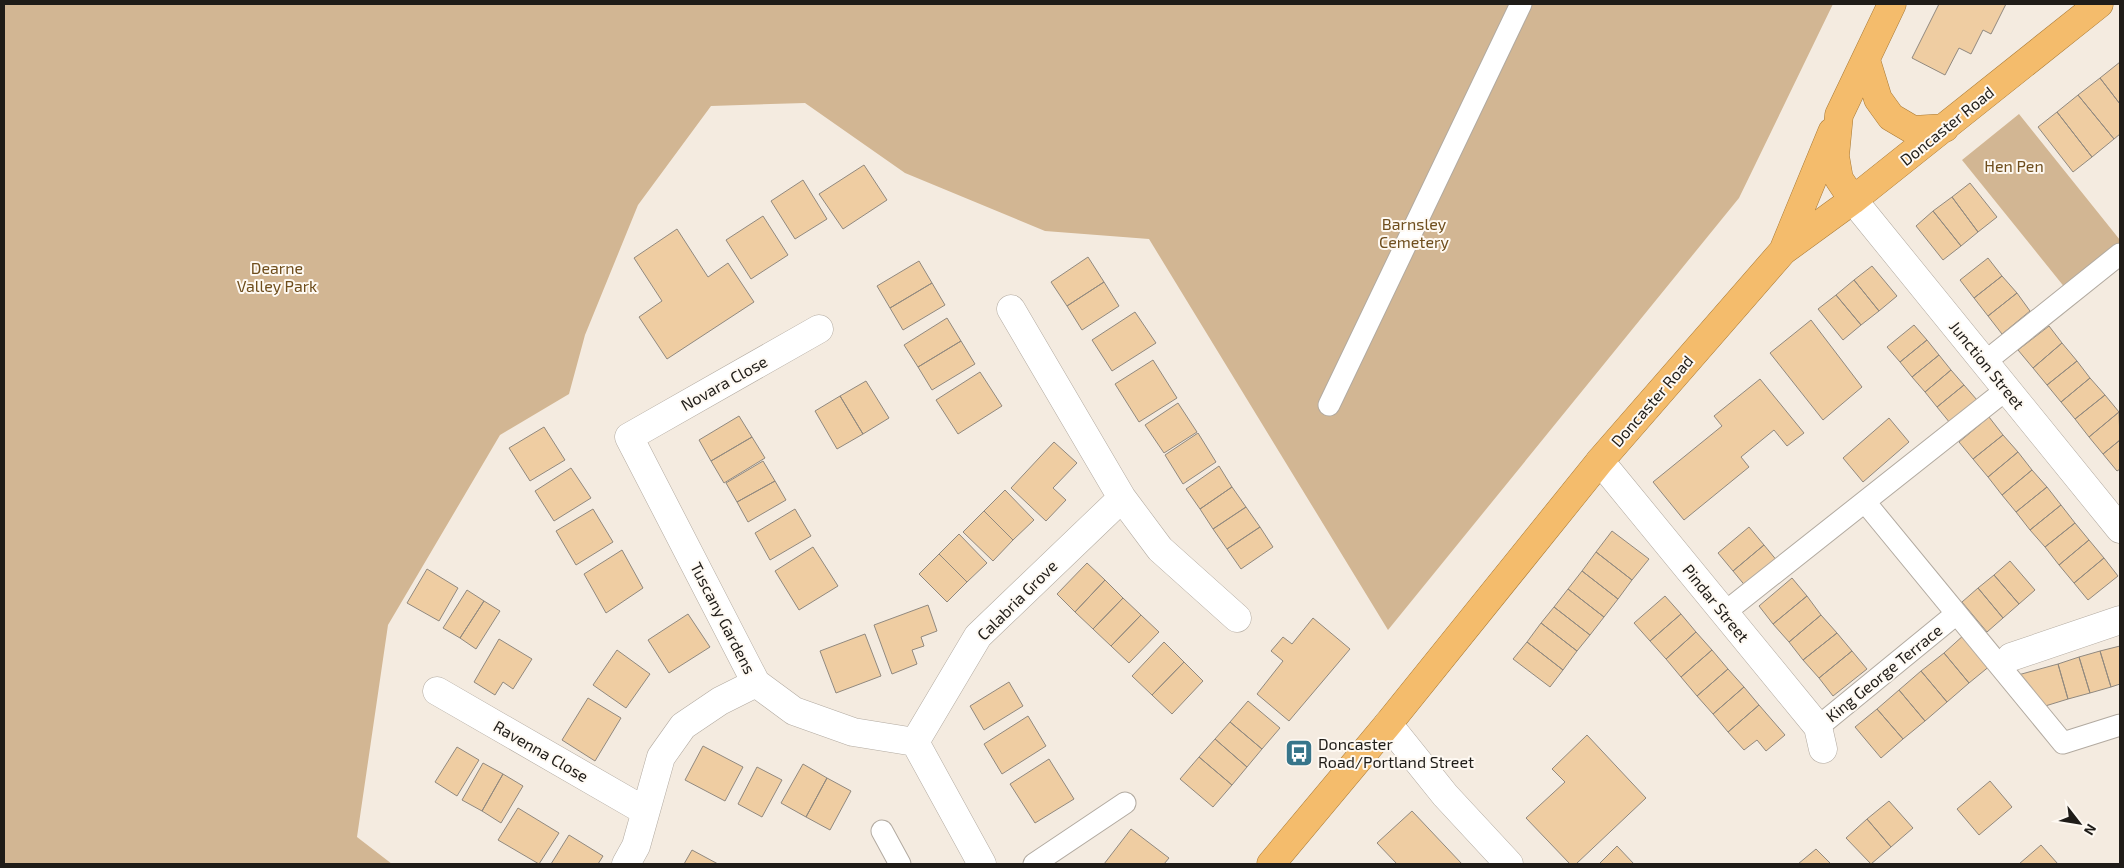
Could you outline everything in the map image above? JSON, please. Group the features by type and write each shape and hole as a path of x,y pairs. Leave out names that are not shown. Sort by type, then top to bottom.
{"highway":[{"path":"1783,251 1839,115 1892,4"},
{"name":"Doncaster Road","path":"1271,864 1388,724 1600,461 1783,251 1853,200 2099,4"},
{"path":"1866,60 1878,99 1891,117 1913,130 1945,128"},
{"path":"1839,115 1835,156 1839,179 1853,200"}],"street":[{"name":"Junction Street","path":"1853,200 2120,529"},
{"path":"1011,309 1122,498 1160,549 1237,618"},
{"name":"Novara Close","path":"629,437 819,329"},
{"name":"Tuscany Gardens","path":"629,437 756,683 794,711 853,732 915,742"},
{"name":"Pindar Street","path":"1600,461 1724,613 1821,738"},
{"name":"Calabria Grove","path":"915,742 978,636 1122,498"},
{"path":"2011,657 2120,620"},
{"path":"626,864 636,846 660,757 683,726 720,701 756,683"},
{"name":"Ravenna Close","path":"437,691 645,811"},
{"path":"1388,724 1445,794 1509,864"},
{"path":"915,742 980,864"}],"lane":[{"path":"1330,405 1521,4"},
{"path":"1984,362 2120,254"},
{"path":"1724,613 2007,389"},
{"path":"1865,502 2063,743 2120,724"},
{"name":"King George Terrace","path":"1821,738 1950,619"},
{"path":"1034,864 1125,803"},
{"path":"882,831 900,864"}],"green space":[{"name":"Dearne Valley Park","path":"4,4 1833,4 1739,198 1388,630 1149,239 1045,231 905,173 805,103 711,106 638,205 585,335 569,394 500,435 388,625 357,837 392,864 4,864"},
{"name":"Hen Pen","path":"2019,114 2120,240 2120,254 2070,294 1962,160"}],"building":[{"path":"1939,4 2006,4 1991,34 1983,30 1971,54 1959,48 1945,75 1912,58"},
{"path":"2120,62 2120,104 2100,78"},
{"path":"2100,78 2120,104 2120,134 2114,139 2078,95"},
{"path":"2078,95 2114,139 2092,157 2057,112"},
{"path":"2057,112 2092,157 2073,172 2038,127"},
{"path":"864,165 887,200 843,229 819,194"},
{"path":"803,180 827,219 795,239 771,201"},
{"path":"1970,183 1997,217 1978,232 1952,197"},
{"path":"1952,197 1978,232 1961,246 1933,211"},
{"path":"1933,211 1961,246 1943,260 1916,226"},
{"path":"763,216 788,255 751,279 726,240"},
{"path":"677,229 708,277 728,263 754,302 667,359 639,317 662,301 634,258"},
{"path":"1088,257 1104,282 1067,306 1051,282"},
{"path":"1988,258 2002,276 1974,298 1960,280"},
{"path":"919,261 932,283 890,308 877,286"},
{"path":"1872,266 1897,296 1879,311 1854,280"},
{"path":"2002,276 2017,293 1988,316 1974,298"},
{"path":"1854,280 1879,311 1861,325 1836,295"},
{"path":"1104,282 1119,306 1082,330 1067,306"},
{"path":"932,283 945,305 903,330 890,308"},
{"path":"2017,293 2030,311 2002,334 1988,316"},
{"path":"1836,295 1861,325 1843,340 1818,309"},
{"path":"1135,312 1156,343 1112,371 1092,340"},
{"path":"947,318 961,341 918,367 904,345"},
{"path":"1811,320 1862,387 1823,420 1770,353"},
{"path":"1914,325 1927,340 1900,362 1887,347"},
{"path":"2049,326 2062,343 2033,368 2018,350"},
{"path":"1927,340 1939,355 1912,377 1900,362"},
{"path":"961,341 975,364 932,390 918,367"},
{"path":"2062,343 2077,361 2047,385 2033,368"},
{"path":"1939,355 1951,370 1925,392 1912,377"},
{"path":"1153,360 1177,398 1139,422 1115,384"},
{"path":"2077,361 2090,378 2061,402 2047,385"},
{"path":"1951,370 1964,385 1937,407 1925,392"},
{"path":"980,372 1002,406 958,434 936,400"},
{"path":"2090,378 2105,395 2075,419 2061,402"},
{"path":"1760,379 1804,433 1787,446 1774,430 1741,457 1749,467 1684,520 1653,482 1722,426 1714,416"},
{"path":"866,381 889,418 863,434 840,396"},
{"path":"1964,385 1977,400 1950,423 1937,407"},
{"path":"2105,395 2119,412 2089,437 2075,419"},
{"path":"840,396 863,434 837,449 815,411"},
{"path":"1178,403 1197,432 1164,453 1145,425"},
{"path":"2119,412 2120,440 2103,454 2089,437"},
{"path":"739,416 752,437 711,461 699,440"},
{"path":"1989,417 2003,435 1973,459 1959,442"},
{"path":"1889,418 1909,442 1863,482 1843,458"},
{"path":"544,427 565,460 530,481 509,448"},
{"path":"1198,433 1216,462 1183,484 1165,455"},
{"path":"2003,435 2018,452 1988,477 1973,459"},
{"path":"752,437 765,458 724,483 711,461"},
{"path":"2120,440 2120,469 2117,471 2103,454"},
{"path":"1054,442 1077,463 1053,488 1066,500 1046,521 1011,488"},
{"path":"2018,452 2032,470 2002,495 1988,477"},
{"path":"763,461 775,481 737,502 726,483"},
{"path":"1219,466 1232,487 1200,509 1186,489"},
{"path":"571,468 591,498 554,521 535,491"},
{"path":"2032,470 2047,487 2016,512 2002,495"},
{"path":"775,481 786,500 748,522 737,502"},
{"path":"1232,487 1246,507 1213,529 1200,509"},
{"path":"2047,487 2061,505 2030,530 2016,512"},
{"path":"1005,490 1034,520 1013,540 984,511"},
{"path":"2061,505 2075,523 2045,547 2030,530"},
{"path":"1246,507 1260,527 1227,549 1213,529"},
{"path":"593,509 613,542 576,565 556,531"},
{"path":"795,509 811,536 770,560 755,533"},
{"path":"984,511 1013,540 993,561 963,532"},
{"path":"2075,523 2089,540 2059,565 2045,547"},
{"path":"1260,527 1273,547 1241,569 1227,549"},
{"path":"1749,527 1764,545 1733,571 1718,553"},
{"path":"1612,531 1649,559 1632,580 1596,552"},
{"path":"959,534 987,563 967,582 939,554"},
{"path":"2089,540 2104,558 2074,583 2059,565"},
{"path":"1764,545 1778,562 1747,588 1733,571"},
{"path":"813,547 838,586 799,610 775,571"},
{"path":"622,550 643,588 606,613 584,574"},
{"path":"1596,552 1632,580 1618,599 1582,571"},
{"path":"939,554 967,582 947,602 919,574"},
{"path":"2104,558 2118,576 2088,600 2074,583"},
{"path":"2010,561 2035,590 2019,604 1994,575"},
{"path":"1087,563 1105,580 1075,612 1057,594"},
{"path":"427,569 458,588 439,621 407,603"},
{"path":"1582,571 1618,599 1604,617 1568,589"},
{"path":"1994,575 2019,604 2003,618 1978,588"},
{"path":"1792,578 1807,596 1773,624 1759,606"},
{"path":"1105,580 1123,598 1093,629 1075,612"},
{"path":"1978,588 2003,618 1987,632 1962,602"},
{"path":"1568,589 1604,617 1590,635 1554,607"},
{"path":"467,590 484,601 460,638 443,628"},
{"path":"1665,596 1681,614 1650,641 1634,623"},
{"path":"1807,596 1821,615 1789,642 1773,624"},
{"path":"1123,598 1141,615 1111,646 1093,629"},
{"path":"484,601 500,611 476,649 460,638"},
{"path":"928,605 937,631 921,637 924,646 912,650 917,664 892,674 874,625"},
{"path":"1554,607 1590,635 1577,651 1541,623"},
{"path":"688,614 710,647 669,673 648,640"},
{"path":"1681,614 1696,632 1666,659 1650,641"},
{"path":"1141,615 1159,632 1129,663 1111,646"},
{"path":"1821,615 1837,633 1803,660 1789,642"},
{"path":"1313,618 1350,649 1289,721 1257,694 1283,661 1271,651 1283,637 1292,644"},
{"path":"1541,623 1577,651 1563,670 1527,642"},
{"path":"1696,632 1712,650 1681,677 1666,659"},
{"path":"1837,633 1852,651 1819,678 1803,660"},
{"path":"865,634 881,676 836,693 820,651"},
{"path":"1965,634 1991,665 1969,683 1944,653"},
{"path":"499,639 532,659 513,689 503,682 495,695 474,682"},
{"path":"1164,642 1184,662 1152,695 1132,676"},
{"path":"1527,642 1563,670 1550,687 1513,659"},
{"path":"2120,646 2120,684 2111,687 2100,651"},
{"path":"617,650 650,674 626,708 593,685"},
{"path":"1712,650 1728,669 1697,696 1681,677"},
{"path":"1852,651 1867,669 1833,696 1819,678"},
{"path":"2100,651 2111,687 2090,693 2079,657"},
{"path":"1944,653 1969,683 1947,702 1921,671"},
{"path":"2079,657 2090,693 2068,699 2058,664"},
{"path":"1184,662 1203,681 1172,714 1152,695"},
{"path":"2058,664 2068,699 2042,707 2018,675"},
{"path":"1728,669 1744,687 1713,714 1697,696"},
{"path":"1921,671 1947,702 1925,721 1899,690"},
{"path":"1009,682 1023,706 984,730 970,706"},
{"path":"1744,687 1759,705 1728,732 1713,714"},
{"path":"1899,690 1925,721 1903,739 1877,709"},
{"path":"588,698 621,718 595,761 562,740"},
{"path":"1248,701 1280,728 1262,749 1230,722"},
{"path":"1759,705 1785,735 1766,751 1757,740 1744,750 1728,732"},
{"path":"1877,709 1903,739 1881,758 1855,727"},
{"path":"1028,716 1046,746 1002,774 984,744"},
{"path":"1230,722 1262,749 1247,767 1215,739"},
{"path":"1587,735 1646,798 1576,864 1570,864 1526,818 1565,782 1552,769"},
{"path":"1215,739 1247,767 1232,785 1199,757"},
{"path":"703,746 743,767 725,801 685,780"},
{"path":"457,747 479,760 457,796 435,782"},
{"path":"1199,757 1232,785 1213,807 1180,779"},
{"path":"1049,759 1074,799 1035,823 1010,784"},
{"path":"483,763 503,774 482,811 462,800"},
{"path":"803,764 827,778 806,817 781,803"},
{"path":"757,767 782,780 762,817 738,804"},
{"path":"503,774 523,786 501,823 482,811"},
{"path":"827,778 851,791 830,830 806,817"},
{"path":"1990,781 2012,807 1979,835 1957,809"},
{"path":"1889,801 1913,828 1891,847 1867,819"},
{"path":"518,808 559,833 539,864 498,840"},
{"path":"1412,811 1462,864 1397,864 1377,843"},
{"path":"1867,819 1891,847 1871,864 1846,838"},
{"path":"1131,829 1169,858 1164,864 1104,864"},
{"path":"569,835 603,856 598,864 551,864"},
{"path":"2041,845 2058,864 2019,864"},
{"path":"1617,846 1634,864 1599,864"},
{"path":"1816,849 1831,864 1798,864"},
{"path":"692,850 718,864 684,864"}],"place":[{"name":"Doncaster Road/Portland Street","path":"1299,753"}],"park label":[{"name":"Barnsley Cemetery","path":"1414,233"}]}
